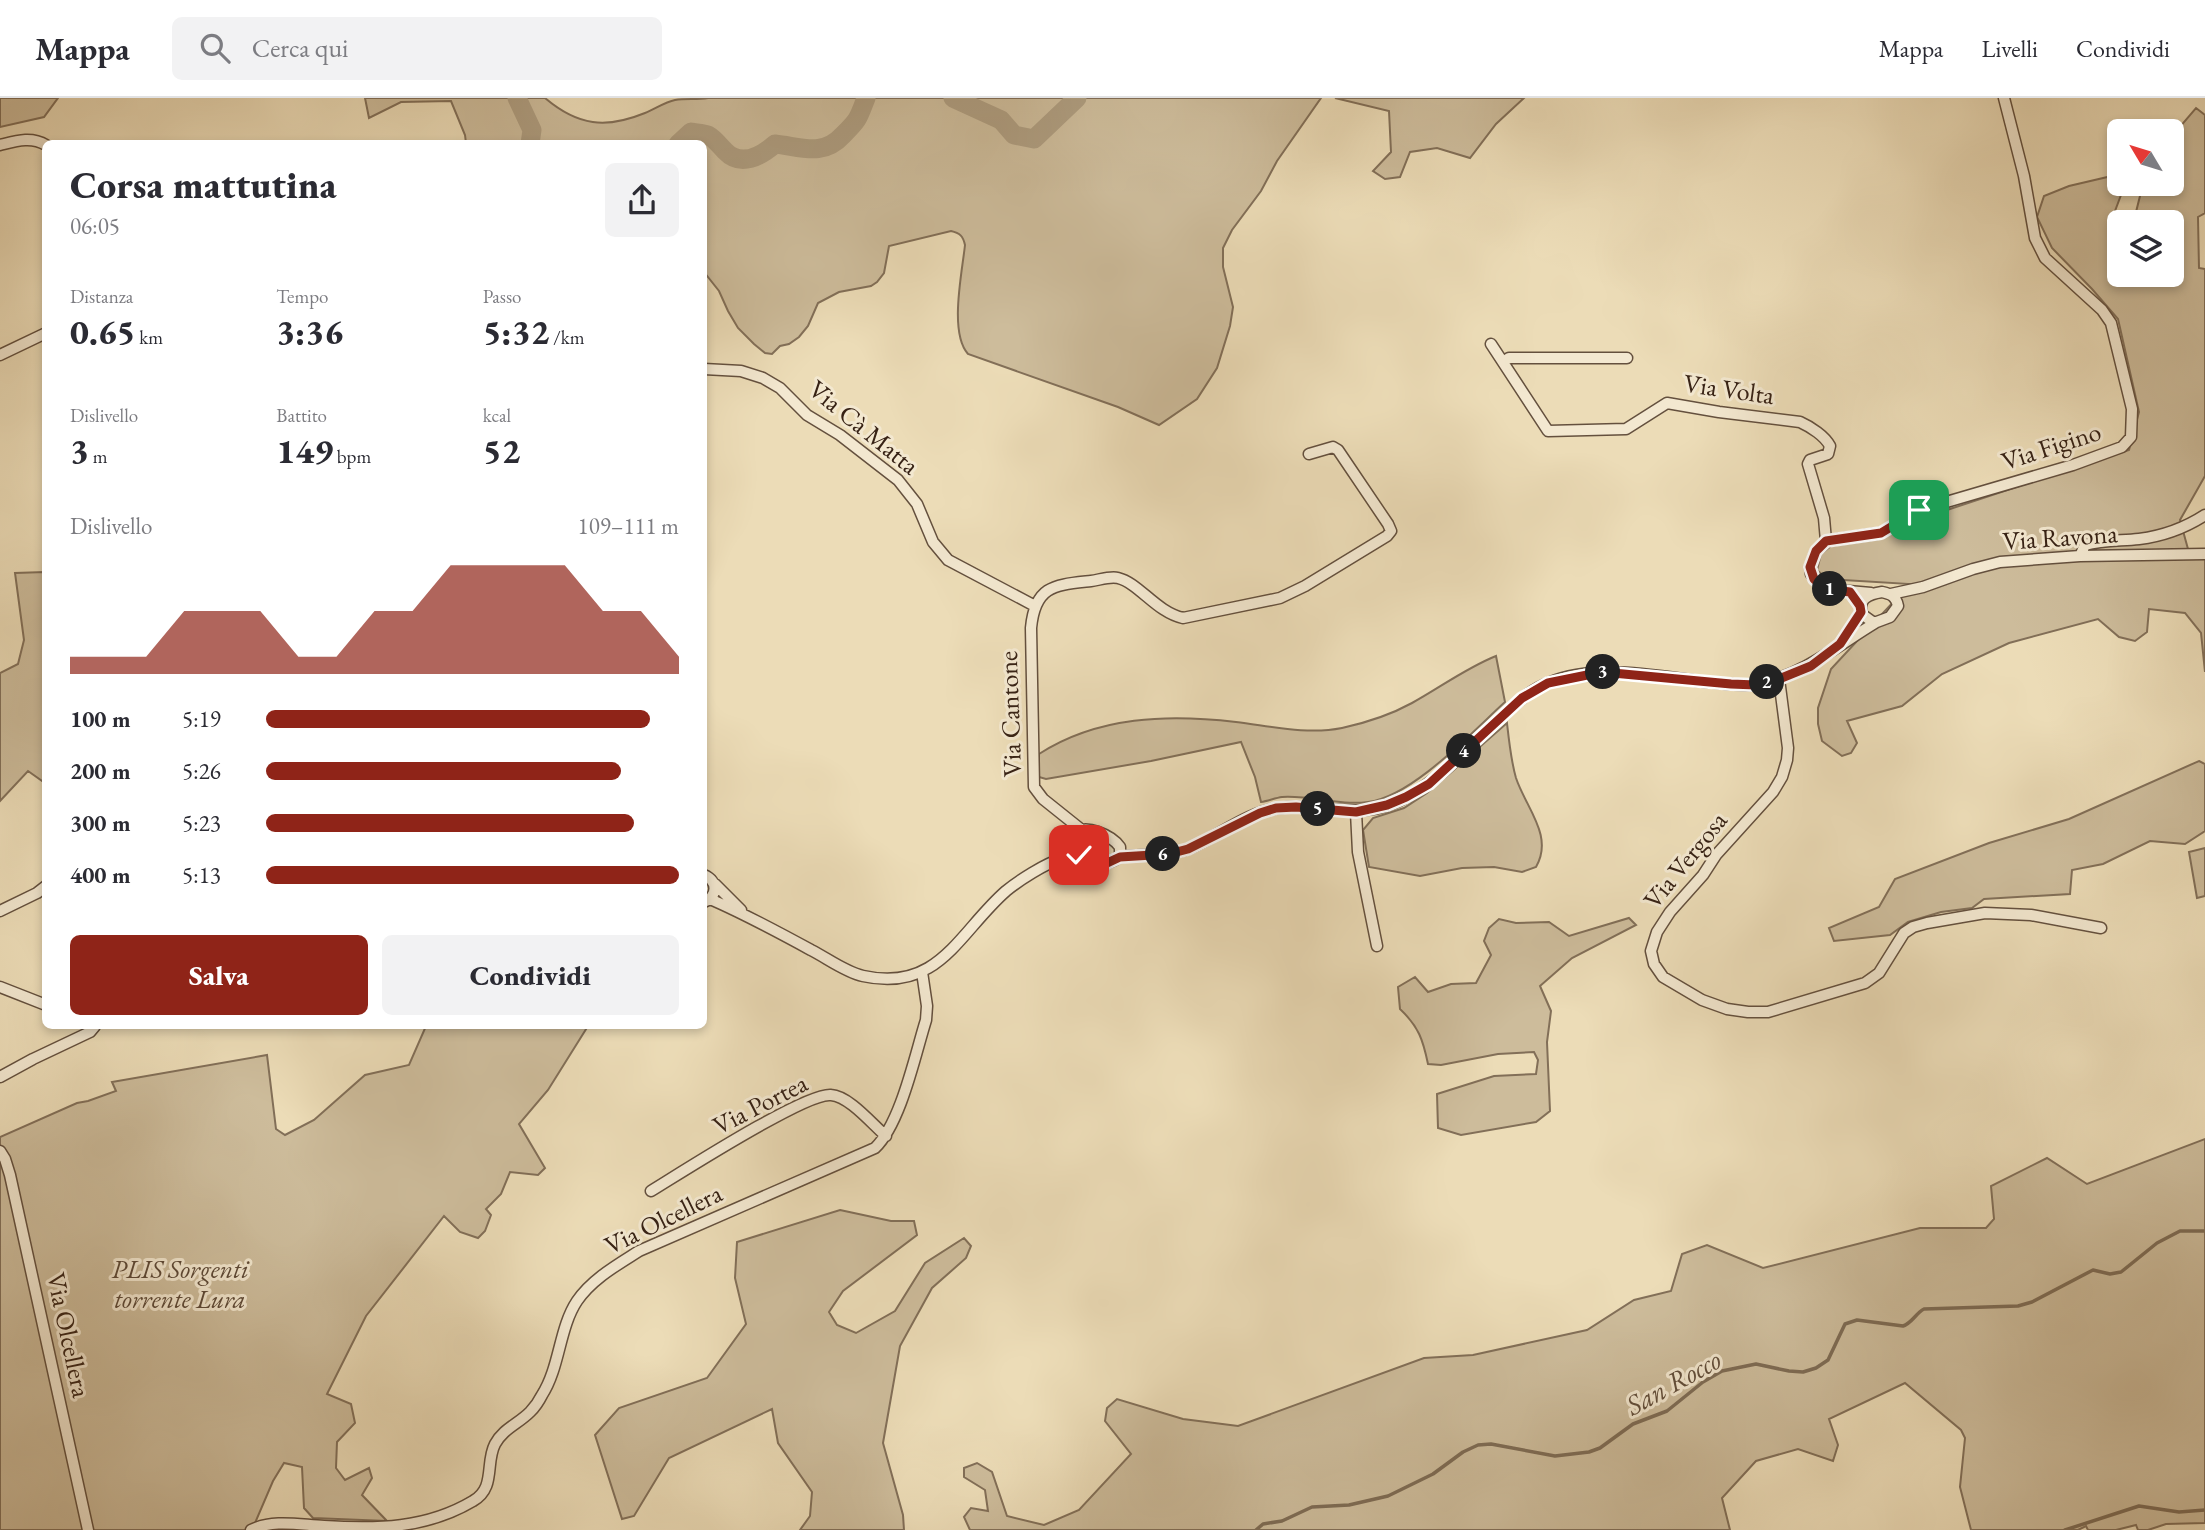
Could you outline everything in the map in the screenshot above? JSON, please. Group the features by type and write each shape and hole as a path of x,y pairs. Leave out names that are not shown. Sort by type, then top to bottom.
{"street":[{"name":"Via Figino","path":"1826,541 1881,533 1919,510 2073,465 2122,447 2131,436 2132,409 2112,323 2102,310 2045,258 2035,239 2024,176 2004,98"},
{"path":"0,145 33,140 42,143"},
{"path":"0,355 42,335"},
{"name":"Via Volta","path":"1491,344 1548,431 1626,429 1667,403 1808,425 1826,438 1830,446 1828,454 1810,460 1808,464 1824,518 1826,541"},
{"path":"1503,362 1509,358 1627,358"},
{"name":"Via Cà Matta","path":"707,369 741,371 763,378 780,388 807,415 840,435 898,480 917,504 933,542 948,560 1035,606"},
{"name":"Via Cantone","path":"1076,837 1068,819 1043,799 1034,787 1031,628 1035,606 1041,594 1057,585 1117,578 1171,614 1183,618 1280,598 1305,586 1391,531 1338,450 1333,447 1309,454"},
{"path":"2080,556 2085,545 2173,532 2205,515"},
{"path":"707,876 715,892 707,901 746,915 861,975 888,979 905,978 933,966 948,954 1006,891 1060,859 1083,858 1095,864 1105,864 1120,857 1149,853 1169,854 1188,849 1260,813 1276,808 1356,812 1387,805 1406,797 1429,784 1522,698 1548,683 1602,672 1756,685 1811,666 1840,644 1890,617 1898,606 1896,598 1891,594 1826,589 1819,585 1811,574 1811,560 1826,541"},
{"name":"Via Ravona","path":"1891,594 1923,587 2000,562 2080,556 2205,554"},
{"name":"Via Ravona","path":"1898,606 1923,587"},
{"path":"1850,592 1863,615 1875,623"},
{"path":"1840,644 1861,609 1861,601 1871,593"},
{"name":"Via Vergosa","path":"1779,679 1788,748 1782,777 1773,792 1716,855 1670,912 1657,932 1651,951 1654,964 1663,977 1702,1000 1727,1009 1768,1012 1865,983 1879,974 1904,933 1927,923 1985,913 2031,915 2101,928"},
{"path":"1356,812 1358,852 1377,946"},
{"path":"1060,859 1076,837 1100,833 1116,842 1149,853"},
{"path":"1076,837 1083,858"},
{"path":"1116,842 1120,847 1120,857"},
{"path":"707,876 746,915"},
{"path":"0,911 42,889"},
{"path":"886,1136 895,1118 926,1020 927,1006 922,972"},
{"path":"0,987 42,1003"},
{"path":"0,1077 92,1029"},
{"name":"Via Portea","path":"652,1191 742,1136 813,1098 830,1094 845,1099 886,1136"},
{"name":"Via Olcellera","path":"251,1530 259,1526 281,1524 353,1528 402,1527 428,1521 475,1500 486,1488 493,1449 500,1436 530,1412 543,1394 554,1370 568,1322 577,1302 592,1284 611,1268 639,1251 875,1148 886,1136"},
{"name":"Via Olcellera","path":"0,1151 10,1175 88,1530"}],"green space":[{"path":"0,98 58,98 44,117 0,127"},
{"path":"365,98 545,98 581,119 605,123 631,118 675,100 708,98 1321,98 1277,161 1261,191 1232,230 1223,248 1223,267 1233,307 1217,368 1197,399 1159,425 1118,407 968,354 959,332 960,286 965,245 957,233 951,231 889,246 884,273 877,282 871,286 839,292 818,303 808,326 799,337 780,346 772,354 765,353 738,328 719,291 707,276 707,140 466,140 451,101 401,102 369,118"},
{"path":"1335,98 1524,98 1496,124 1470,158 1437,148 1410,152 1400,177 1385,179 1373,171 1391,152 1389,111"},
{"path":"2196,108 2205,115 2205,213 2198,217 2199,268 2205,269 2205,476 2180,520 2188,549 2205,549 2205,672 2201,633 2185,613 2149,609 2147,632 2135,641 2119,637 2098,619 2009,643 1942,674 1902,706 1847,721 1857,743 1851,753 1842,756 1822,741 1818,724 1818,708 1831,669 1910,584 1827,579 1817,570 1821,554 1831,546 1922,522 1947,510 2129,450 2139,412 2118,319 2052,248 2037,217 2044,196 2069,186 2107,177 2107,196 2121,196 2115,210 2107,210 2107,287 2184,287 2184,210 2136,210 2140,196 2184,196 2184,122"},
{"path":"42,572 42,781 28,771 0,801 0,673 18,664 24,640 15,573"},
{"path":"1496,656 1505,702 1459,746 1422,776 1385,797 1368,802 1282,797 1261,802 1255,777 1241,742 1151,761 1046,779 1039,777 1039,754 1062,741 1109,725 1185,718 1302,730 1342,728 1404,707"},
{"path":"1507,723 1516,778 1540,833 1541,856 1536,867 1522,872 1494,867 1462,868 1420,876 1369,867 1363,830 1373,818 1404,808 1427,793"},
{"path":"2199,761 2205,764 2205,831 2185,844 2150,841 2103,864 2072,870 2070,894 1984,899 1972,908 1941,912 1908,922 1890,935 1834,941 1829,928 1879,907 1895,879 1989,843 2069,819"},
{"path":"2205,848 2205,896 2197,898 2189,852"},
{"path":"1629,918 1636,925 1572,958 1540,986 1551,1011 1547,1042 1550,1111 1536,1122 1461,1135 1438,1128 1437,1094 1494,1076 1536,1074 1538,1060 1534,1052 1498,1054 1441,1065 1428,1064 1419,1034 1400,1009 1398,987 1415,977 1428,992 1451,984 1476,983 1491,955 1484,941 1489,928 1499,919 1516,923 1549,922 1569,936"},
{"name":"PLIS Sorgenti torrente Lura","path":"425,1029 586,1029 548,1090 519,1124 545,1168 538,1175 510,1172 501,1194 486,1209 491,1215 485,1231 478,1238 460,1232 444,1216 366,1316 327,1394 351,1404 355,1423 337,1442 336,1468 345,1480 369,1468 372,1478 362,1495 387,1521 313,1518 304,1508 302,1467 284,1463 273,1481 252,1530 0,1530 0,1137 77,1103 116,1091 112,1082 267,1055 276,1129 285,1135 314,1120 365,1075 409,1065"},
{"path":"2205,1139 2205,1523 2166,1524 2148,1530 2138,1530 2136,1525 2116,1530 2088,1530 2086,1526 2078,1530 1971,1530 1960,1487 1965,1438 1961,1430 1905,1383 1829,1419 1838,1445 1833,1461 1798,1449 1756,1461 1722,1498 1730,1530 970,1530 964,1517 971,1508 988,1511 985,1490 964,1477 964,1468 977,1463 992,1472 1007,1516 1044,1525 1079,1510 1131,1454 1105,1421 1107,1408 1117,1399 1183,1419 1238,1426 1424,1358 1473,1355 1587,1330 1634,1300 1671,1291 1682,1254 1707,1245 1763,1268 1920,1228 1986,1228 1994,1219 1991,1186 2047,1158 2087,1184"},
{"path":"840,1210 891,1221 914,1221 917,1235 843,1291 829,1312 837,1325 856,1333 895,1311 925,1263 964,1238 971,1246 966,1258 932,1288 900,1346 883,1443 903,1515 904,1530 800,1530 810,1516 812,1492 778,1443 772,1409 669,1458 634,1516 622,1519 595,1435 619,1408 707,1378 746,1324 735,1278 737,1242"}],"waterway":[{"path":"517,98 532,130 531,140"},
{"path":"682,140 691,132 708,135 738,159 757,156 775,144 820,148 835,142 852,125 866,98"},
{"path":"953,98 1001,120 1014,135 1034,139 1077,98"},
{"name":"San Rocco","path":"1256,1530 1263,1524 1282,1521 1312,1507 1349,1505 1388,1496 1433,1474 1463,1452 1478,1445 1491,1444 1555,1456 1589,1452 1600,1448 1633,1424 1667,1411 1703,1382 1722,1371 1756,1364 1803,1372 1816,1368 1828,1360 1845,1324 1857,1320 1903,1326 1924,1309 2018,1306 2032,1302 2093,1270 2110,1274 2121,1272 2157,1243 2180,1231 2205,1231"},
{"path":"2065,1530 2139,1506 2179,1512 2205,1510"}],"route":[{"path":"1079,855 1095,864 1105,864 1120,857 1176,853 1276,808 1356,812 1387,805 1429,784 1522,698 1548,683 1602,672 1756,685 1811,666 1840,644 1861,612 1850,592 1826,589 1814,579 1810,567 1816,551 1826,541 1881,533 1919,510"}]}
